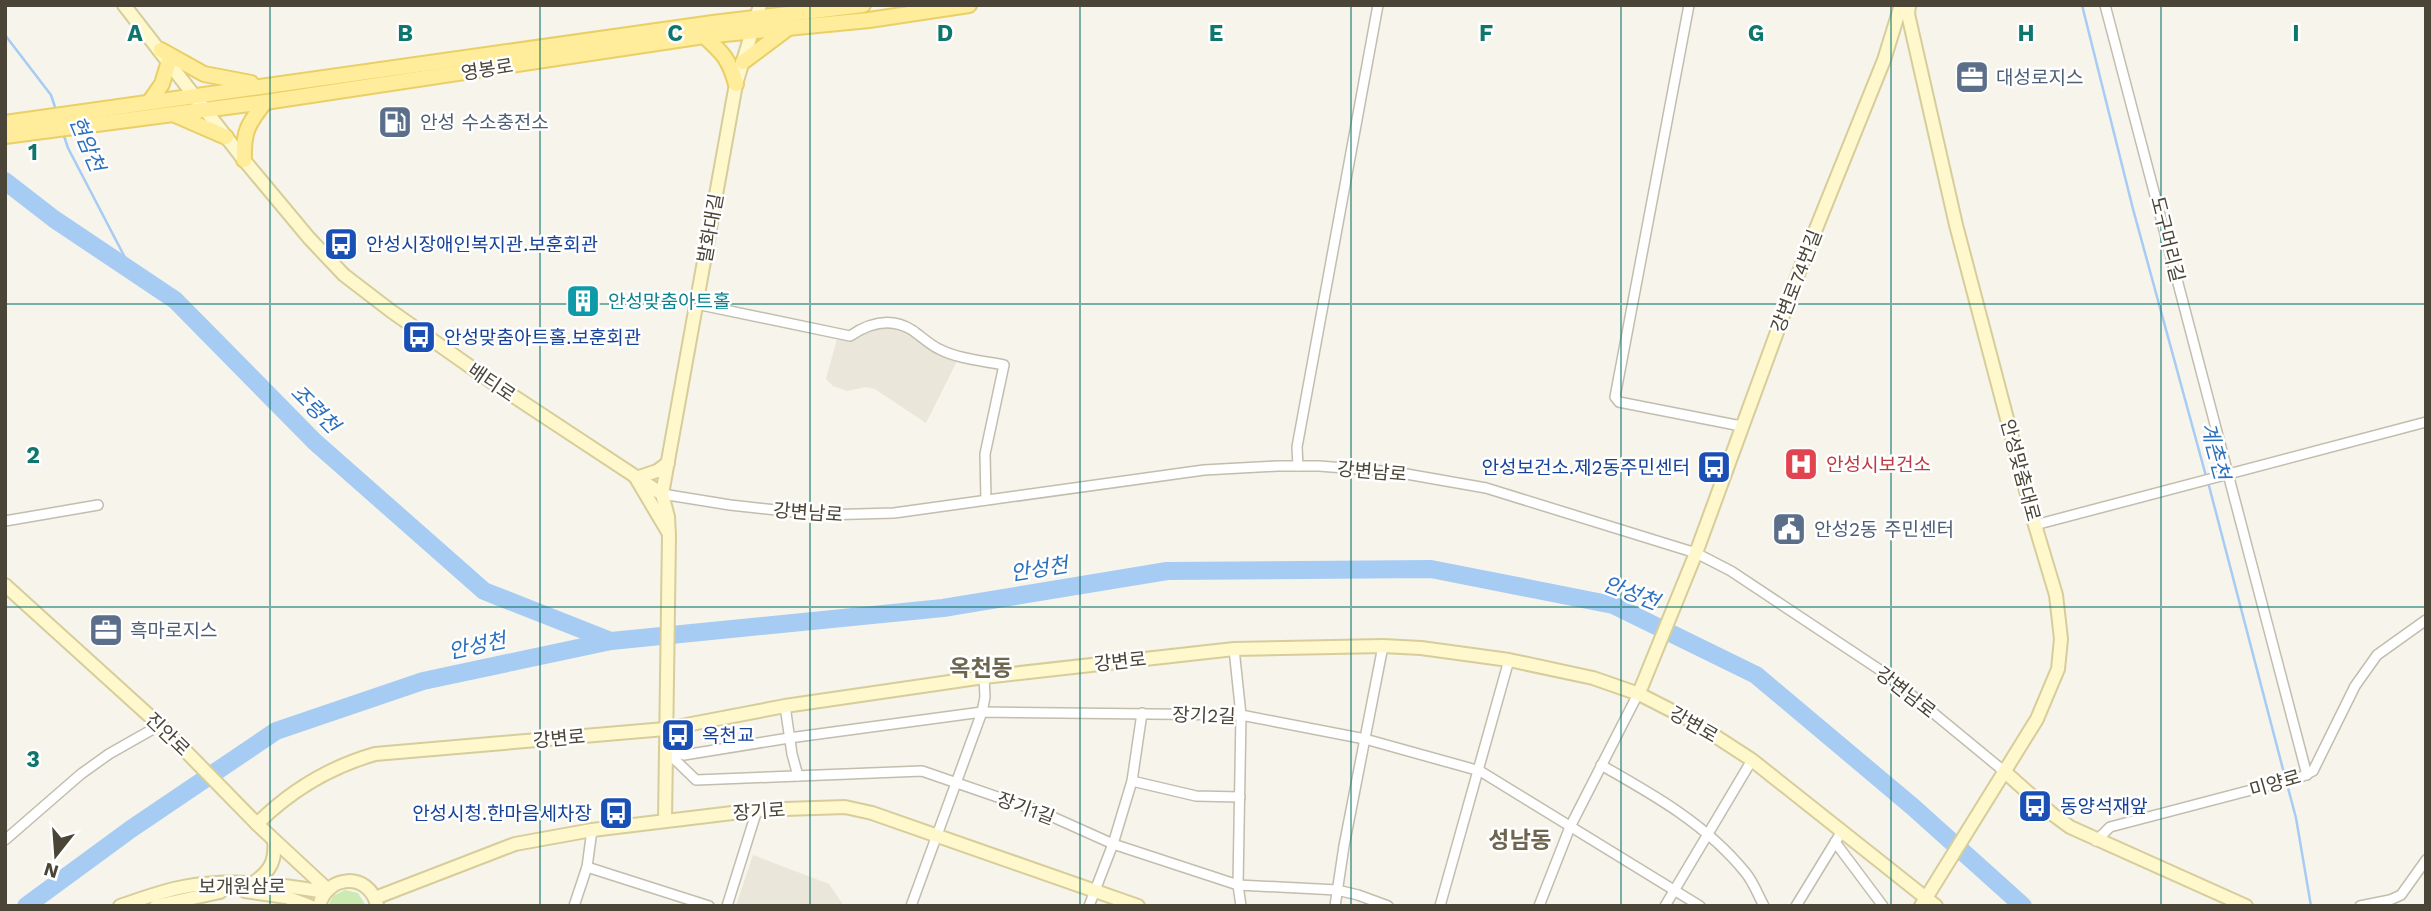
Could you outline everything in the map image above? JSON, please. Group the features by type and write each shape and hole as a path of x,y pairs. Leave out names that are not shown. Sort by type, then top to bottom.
{"main road":[{"name":"배티로","path":"124,5 244,160 309,238 344,275 458,358 662,494"},
{"path":"731,21 744,5"},
{"name":"영봉로","path":"5,123 731,21 759,11 863,5"},
{"name":"영봉로","path":"5,136 265,102 704,36 869,20 969,5"},
{"path":"1884,60 1906,8"},
{"name":"안성맞춤대로","path":"1906,8 1956,225 2056,595 2061,639 2058,669 2049,696 1928,900"},
{"name":"발화대길","path":"662,494 736,84 759,11"},
{"path":"743,62 789,28"},
{"path":"704,36 725,55 736,84"},
{"path":"1894,40 1900,39 1915,45"},
{"path":"150,102 162,84 165,55 204,74 270,86"},
{"name":"강변로74번길","path":"1640,691 1696,553 1831,190 1884,60"},
{"path":"244,160 243,143 247,125 265,102"},
{"path":"172,114 226,137"},
{"path":"664,517 636,478 657,471 668,463"},
{"path":"662,494 664,517 670,536 665,821"},
{"name":"진안로","path":"5,585 162,728 326,890"},
{"name":"강변로","path":"257,824 277,804 306,784 347,762 375,754 665,725 984,677 1234,649 1383,646 1421,648 1509,660 1640,691 1752,760 1838,836 1928,900"},
{"path":"2002,776 2070,827 2096,841 2246,906"},
{"name":"장기로","path":"376,902 515,844 592,830 757,810 845,807 872,813 1138,906"},
{"path":"253,883 270,869 275,856 274,840"},
{"path":"319,906 326,890 335,883 355,881 363,884 376,902"},
{"name":"보개원삼로","path":"120,906 185,886 277,883 326,890"},
{"name":"보개원삼로","path":"156,906 211,892 255,891 286,897 310,906"}],"street":[{"path":"1298,466 1297,447 1378,5"},
{"path":"1689,5 1615,397 1619,402 1741,426"},
{"name":"도구머리길","path":"2105,5 2151,174 2224,475 2304,776"},
{"name":"강변로74번길","path":"1884,60 1906,8"},
{"path":"696,304 850,336 862,328 886,322 909,328 940,350 1004,365 985,454 986,500"},
{"path":"2035,525 2426,422"},
{"name":"강변남로","path":"662,494 822,515 894,513 1205,470 1298,466 1395,472 1486,488 1696,553 1731,571 1885,674 2002,776"},
{"path":"5,521 97,505"},
{"name":"미양로","path":"2096,841 2110,827 2304,776 2314,771 2355,686 2377,655 2426,620"},
{"path":"1335,906 1383,646"},
{"path":"1234,649 1241,715 1238,885 1241,906"},
{"path":"1440,906 1509,660"},
{"path":"911,906 982,712 985,697 984,677"},
{"path":"1539,906 1570,827 1640,691"},
{"path":"785,706 798,776"},
{"name":"장기2길","path":"666,750 684,755 982,712 1241,715 1364,739 1479,771 1700,906"},
{"path":"1089,906 1113,844 1132,781 1142,713"},
{"path":"5,840 81,774 109,754 162,728"},
{"name":"장기1길","path":"666,750 696,780 922,771 1044,813 1113,844 1238,885 1337,890 1388,906"},
{"path":"1665,906 1752,760"},
{"path":"1601,765 1675,808 1708,834 1747,874 1764,906"},
{"path":"1132,781 1196,796 1240,797"},
{"path":"727,906 757,810"},
{"path":"574,906 587,867 592,830"},
{"path":"1796,906 1838,836 1883,906"},
{"path":"2360,906 2401,895 2426,860"},
{"path":"587,867 709,906"}],"shaded area":[{"path":"895,326 958,359 926,423 875,389 866,387 847,391 833,386 826,379 837,339 850,339 867,329"},
{"path":"753,855 829,884 844,906 736,906"}],"green space":[{"path":"345,890 358,893 366,906 328,906 333,896"}],"waterway":[{"name":"계촌천","path":"2082,5 2133,209 2206,476"},
{"name":"현암천","path":"5,35 51,95 56,110"},
{"name":"현암천","path":"63,133 68,148 132,271"},
{"name":"조령천","path":"5,181 54,219 175,300 315,442 484,591 611,641"},
{"name":"계촌천","path":"2208,482 2285,777"},
{"name":"안성천","path":"26,906 131,829 276,731 423,681 611,641 943,608 1167,571 1431,569 1613,605 1756,675 1913,807 2023,906"},
{"name":"계촌천","path":"2287,784 2296,818 2311,906"}],"place":[{"name":"대성로지스","path":"1972,77"},
{"name":"안성 수소충전소","path":"395,122"},
{"name":"안성시장애인복지관.보훈회관","path":"341,244"},
{"name":"안성맞춤아트홀","path":"583,301"},
{"name":"안성맞춤아트홀.보훈회관","path":"419,337"},
{"name":"안성시보건소","path":"1801,464"},
{"name":"안성보건소.제2동주민센터","path":"1714,467"},
{"name":"안성2동 주민센터","path":"1789,529"},
{"name":"흑마로지스","path":"106,630"},
{"name":"옥천교","path":"678,735"},
{"name":"동양석재앞","path":"2035,806"},
{"name":"안성시청.한마음세차장","path":"616,813"}],"district":[{"name":"옥천동","path":"981,668"},
{"name":"성남동","path":"1520,840"}]}
